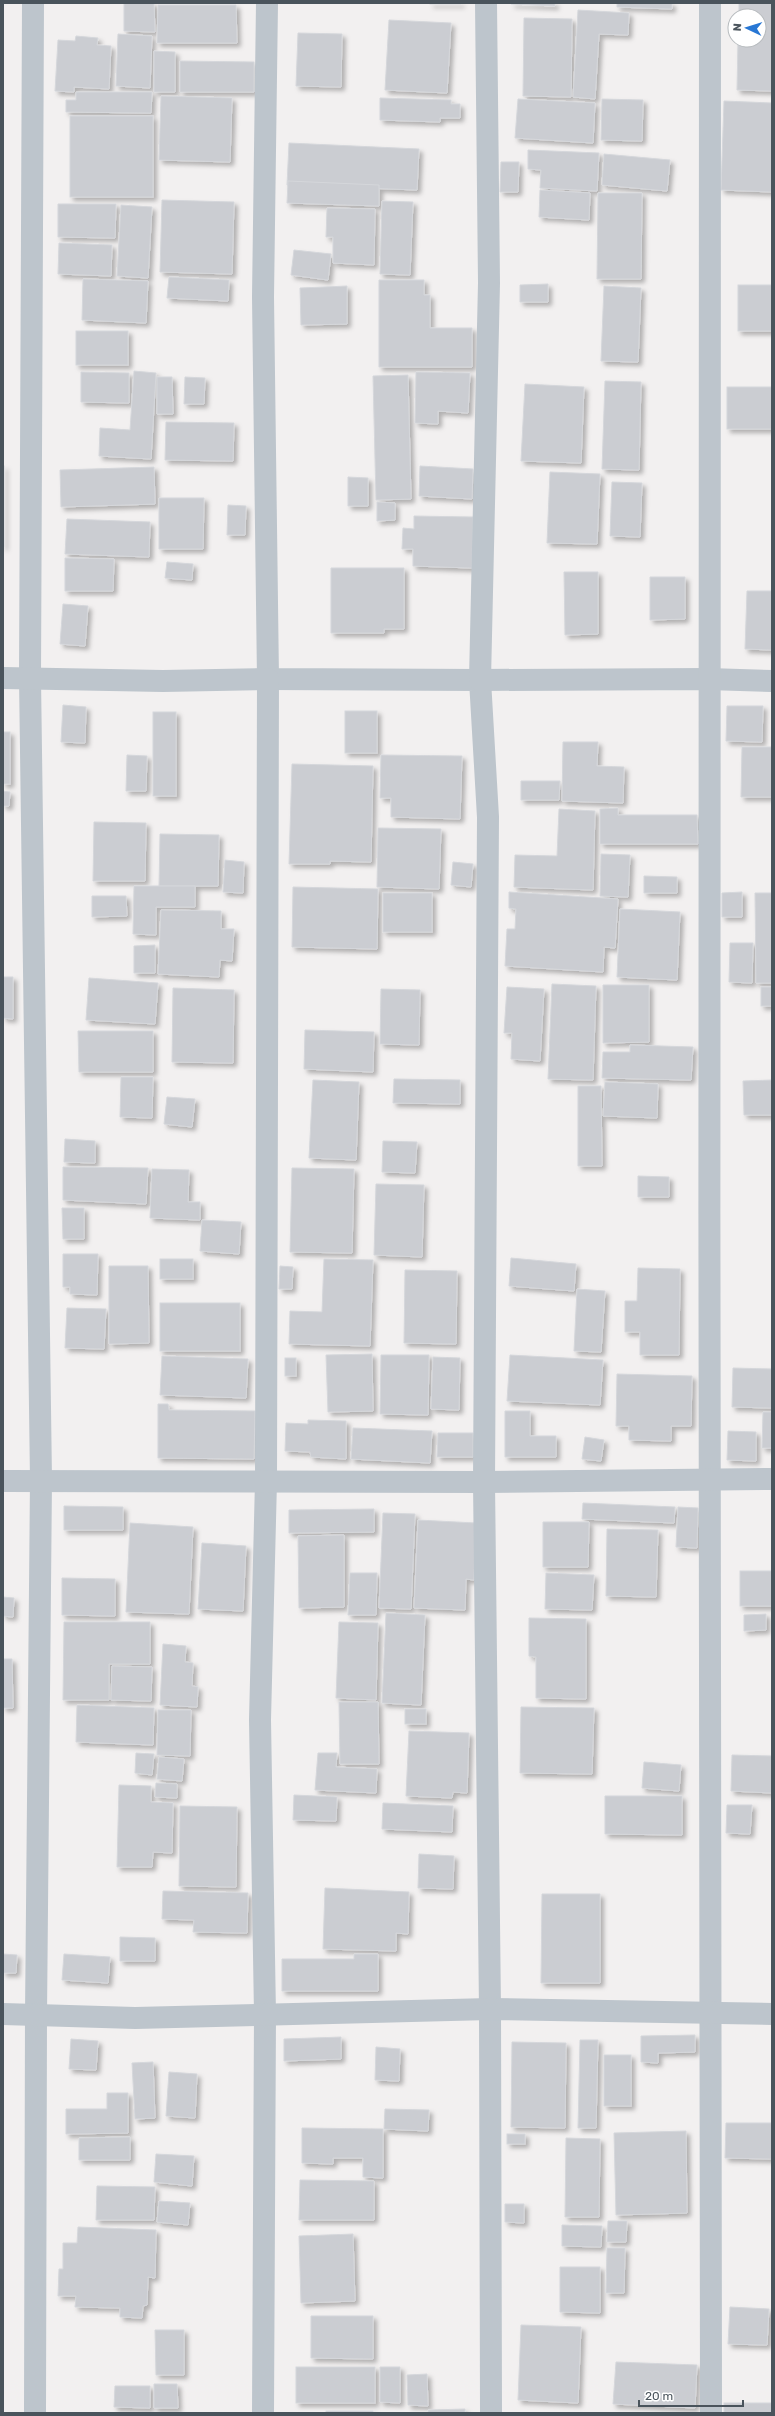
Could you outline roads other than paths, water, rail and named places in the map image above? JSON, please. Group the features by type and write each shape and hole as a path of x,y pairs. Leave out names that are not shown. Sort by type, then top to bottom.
{"street":[{"path":"33,3 30,678 41,1480 36,2015 35,2413"},
{"path":"263,2413 265,2014 260,1720 266,1482 268,679 263,297 267,3"},
{"path":"486,3 489,283 480,680 488,817 484,1482 490,2009 492,2413"},
{"path":"710,3 708,679 712,2013 711,2413"},
{"path":"3,678 163,681 268,679 708,679 772,681"},
{"path":"3,1481 484,1482 772,1479"},
{"path":"3,2014 135,2018 490,2009 772,2014"}]}
